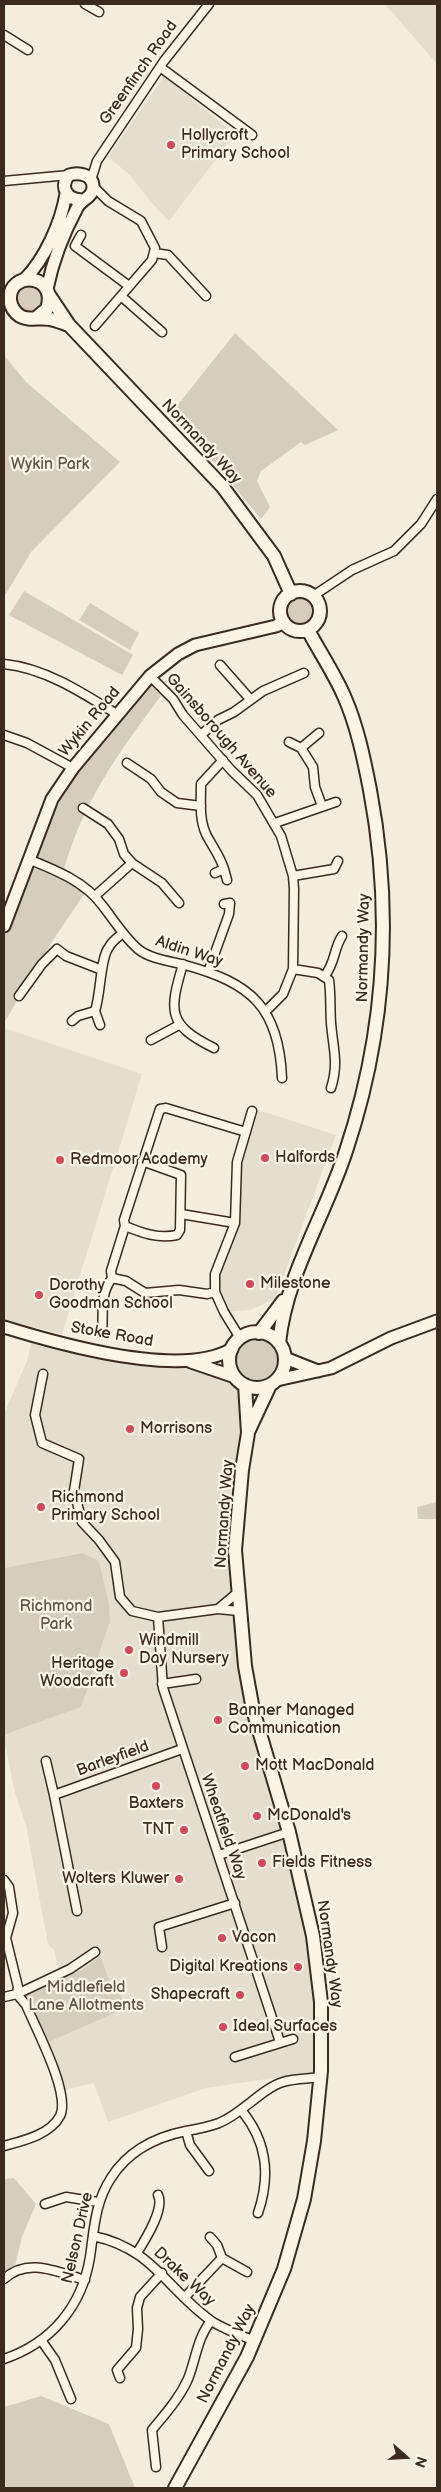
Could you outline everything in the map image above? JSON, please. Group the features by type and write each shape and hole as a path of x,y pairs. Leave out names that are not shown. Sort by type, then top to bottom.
{"main road":[{"path":"4,284 36,280 48,292 47,309 36,318"},
{"path":"21,281 10,296 8,308 23,318 36,318 69,325"},
{"name":"Normandy Way","path":"48,292 69,325 222,486 274,556 291,594"},
{"path":"302,592 313,596 320,612 317,622 308,630 294,630 284,622 281,616 282,603 291,594 302,592"},
{"name":"Normandy Way","path":"279,1343 287,1295 346,1153 361,1099 381,994 383,909 379,838 364,761 344,696 308,630"},
{"name":"Normandy Way","path":"260,1332 287,1295"},
{"path":"260,1332 270,1336 279,1343 285,1358 282,1373 274,1382 253,1388 240,1381 229,1360 232,1349 240,1338 260,1332"},
{"name":"Normandy Way","path":"240,1381 248,1433"},
{"name":"Normandy Way","path":"175,2488 255,2341 284,2269 304,2198 314,2141 320,2077 322,2041 319,1979 304,1894 289,1832 253,1710 245,1666 237,1593 235,1550 242,1470 248,1433 274,1382"}],"street":[{"path":"85,4 99,12"},
{"name":"Greenfinch Road","path":"92,183 97,161 160,67 209,4"},
{"path":"4,35 28,50"},
{"path":"160,67 252,135"},
{"name":"Greenfinch Road","path":"74,174 97,161"},
{"path":"21,281 43,255 60,216 65,192 64,182 74,174"},
{"path":"4,180 74,174 92,183 108,201 141,221 155,248 152,260 95,326"},
{"path":"48,176 73,199 108,201"},
{"path":"48,292 55,256 84,200 91,193 92,183"},
{"path":"80,235 75,246 129,286"},
{"path":"154,253 168,254 206,296"},
{"path":"121,296 162,332"},
{"path":"313,596 352,570 394,551 421,524 437,499"},
{"name":"Wykin Road","path":"4,926 8,906 52,799 73,768 150,676 178,654 190,648 284,622"},
{"path":"4,664 34,670 53,678 118,715"},
{"path":"220,665 250,700"},
{"path":"202,734 218,720 234,712 263,690 304,673"},
{"name":"Gainsborough Avenue","path":"150,676 173,699 183,714 223,760 257,795 281,836 293,876 293,969 283,994 265,1012"},
{"path":"301,748 319,733"},
{"path":"4,735 27,743 73,768"},
{"path":"289,742 301,748 313,766 315,787 322,806"},
{"path":"137,759 130,765 151,779 161,792 177,802 201,806"},
{"path":"223,760 201,784 201,819 206,834 220,857 227,880"},
{"path":"275,823 336,802"},
{"path":"83,808 108,824 118,839 124,854 132,863 162,883 179,903"},
{"name":"Aldin Way","path":"28,859 63,873 95,896 123,933 139,950 163,960 208,972 240,986 265,1012 277,1039 282,1078"},
{"path":"95,896 132,863"},
{"path":"293,876 336,868"},
{"path":"216,873 224,869"},
{"path":"208,972 229,914 227,903 230,894"},
{"path":"72,1022 78,1016 91,1014 95,1011 100,997 102,970 108,948 123,933"},
{"path":"324,977 331,968 335,958 336,944 342,936"},
{"path":"19,996 42,964 57,949 66,956 102,970"},
{"path":"183,964 173,997 174,1012 180,1025 193,1038 214,1048"},
{"path":"293,969 318,974 329,980 333,1041 337,1055 336,1072 331,1088"},
{"path":"95,1011 100,1024"},
{"path":"150,1040 180,1025"},
{"path":"102,1333 104,1318 102,1298 112,1278 111,1271 125,1226 124,1220 158,1112 161,1108 246,1132"},
{"path":"240,1338 224,1312 216,1292 216,1268 235,1223 235,1170 252,1111"},
{"path":"125,1226 152,1236 176,1235 180,1230 182,1177 179,1174 142,1161"},
{"path":"181,1214 235,1223"},
{"path":"112,1278 126,1282 145,1293 179,1290 207,1294 216,1292"},
{"path":"274,1382 322,1371 355,1358 391,1338 437,1321"},
{"name":"Stoke Road","path":"4,1327 97,1350 148,1359 187,1361 209,1359 232,1349"},
{"path":"94,1335 102,1333"},
{"path":"102,1333 109,1340"},
{"path":"285,1358 310,1370 322,1371"},
{"name":"Stoke Road","path":"187,1361 240,1381"},
{"path":"43,1374 35,1416 42,1443 79,1459 74,1491 82,1522 99,1540 115,1562 120,1597 132,1610 158,1617 218,1609 239,1611"},
{"path":"218,1609 237,1593"},
{"name":"Wheatfield Way","path":"158,1617 162,1684 280,2042"},
{"path":"162,1684 196,1679"},
{"name":"Barleyfield","path":"54,1795 182,1749"},
{"path":"46,1761 77,1912"},
{"path":"219,1855 289,1832"},
{"path":"4,1880 9,1886 13,1913 6,1938 18,1987 17,1994 26,2005 60,2089 63,2107 56,2121 37,2135 4,2146"},
{"path":"162,1948 159,1927 235,1903"},
{"path":"4,1997 17,1994 70,1970 95,1952"},
{"path":"235,2056 293,2038"},
{"name":"Nelson Drive","path":"4,2359 19,2353 41,2340 58,2326 69,2312 84,2280 98,2202 115,2172 133,2153 160,2139 217,2124 242,2111 281,2082 320,2077"},
{"path":"242,2111 258,2135 265,2158 265,2192 258,2213"},
{"path":"186,2131 190,2145 208,2171"},
{"path":"137,2253 159,2209 160,2199 158,2195"},
{"path":"46,2204 66,2197 98,2202"},
{"name":"Drake Way","path":"93,2236 112,2241 137,2253 211,2321 255,2341"},
{"path":"210,2237 217,2245 222,2258 247,2272"},
{"path":"185,2297 206,2272 222,2258"},
{"path":"4,2279 16,2270 36,2266 84,2280"},
{"path":"120,2378 117,2370 132,2354 137,2342 138,2302 142,2294 162,2274"},
{"path":"156,2467 152,2430 169,2411 183,2388 192,2368 202,2334 211,2321"},
{"path":"41,2340 55,2360 71,2398"}],"shaded area":[{"path":"385,4 437,4 437,64"},
{"name":"Hollycroft Primary School","path":"164,76 235,134 169,221 150,201 130,175 108,157"},
{"name":"Redmoor Academy","path":"4,1028 142,1074 62,1334 4,1320"},
{"path":"258,1110 336,1135 275,1299 250,1310 224,1312 214,1284 235,1223 236,1171"},
{"path":"32,1339 187,1361 235,1377 245,1385 238,1515 253,1710 313,1936 321,2071 206,2088 108,2122 94,2083 63,2090 26,1995 61,1979 54,1950 48,1944 26,1825 14,1790 4,1737 4,1735 81,1707 82,1553 4,1568 4,1414 27,1361"}],"green space":[{"path":"30,285 40,289 44,299 40,309 30,313 20,309 16,299 20,289"},
{"path":"235,333 338,430 305,445 301,442 261,471 257,481 270,507 261,519 172,412"},
{"name":"Wykin Park","path":"4,355 26,382 120,462 31,552 4,597"},
{"path":"24,591 133,655 122,675 9,615"},
{"path":"300,598 310,602 314,612 310,622 300,626 290,622 286,612 290,602"},
{"path":"90,603 139,633 130,650 79,620"},
{"path":"149,683 161,696 116,759 91,801 80,824 63,873 87,890 51,943 4,1023 4,936 13,922 32,864 54,807 74,774"},
{"path":"258,1338 271,1342 277,1348 281,1361 277,1374 271,1380 258,1384 245,1380 239,1374 235,1361 239,1348 245,1342"},
{"path":"437,1502 437,1519 418,1519 417,1507"},
{"name":"Richmond Park","path":"82,1553 99,1561 109,1605 110,1621 81,1707 4,1735 4,1568"},
{"name":"Middlefield Lane Allotments","path":"100,1956 114,1993 119,1992 126,2008 46,2043 26,1995 84,1969"},
{"path":"14,2178 36,2204 22,2237 15,2266 4,2274 4,2179"},
{"path":"41,2396 109,2424 135,2488 4,2488 4,2407"}],"place":[{"name":"Hollycroft Primary School","path":"171,145"},
{"name":"Halfords","path":"265,1158"},
{"name":"Redmoor Academy","path":"60,1160"},
{"name":"Milestone","path":"250,1284"},
{"name":"Dorothy Goodman School","path":"39,1295"},
{"name":"Morrisons","path":"130,1429"},
{"name":"Richmond Primary School","path":"41,1507"},
{"name":"Windmill Day Nursery","path":"129,1650"},
{"name":"Heritage Woodcraft","path":"124,1673"},
{"name":"Banner Managed Communication","path":"218,1720"},
{"name":"Mott MacDonald","path":"245,1766"},
{"name":"Baxters","path":"156,1786"},
{"name":"McDonald's","path":"257,1816"},
{"name":"TNT","path":"184,1830"},
{"name":"Fields Fitness","path":"262,1863"},
{"name":"Wolters Kluwer","path":"179,1879"},
{"name":"Vacon","path":"222,1938"},
{"name":"Digital Kreations","path":"298,1967"},
{"name":"Shapecraft","path":"240,1995"},
{"name":"Ideal Surfaces","path":"223,2027"}]}
